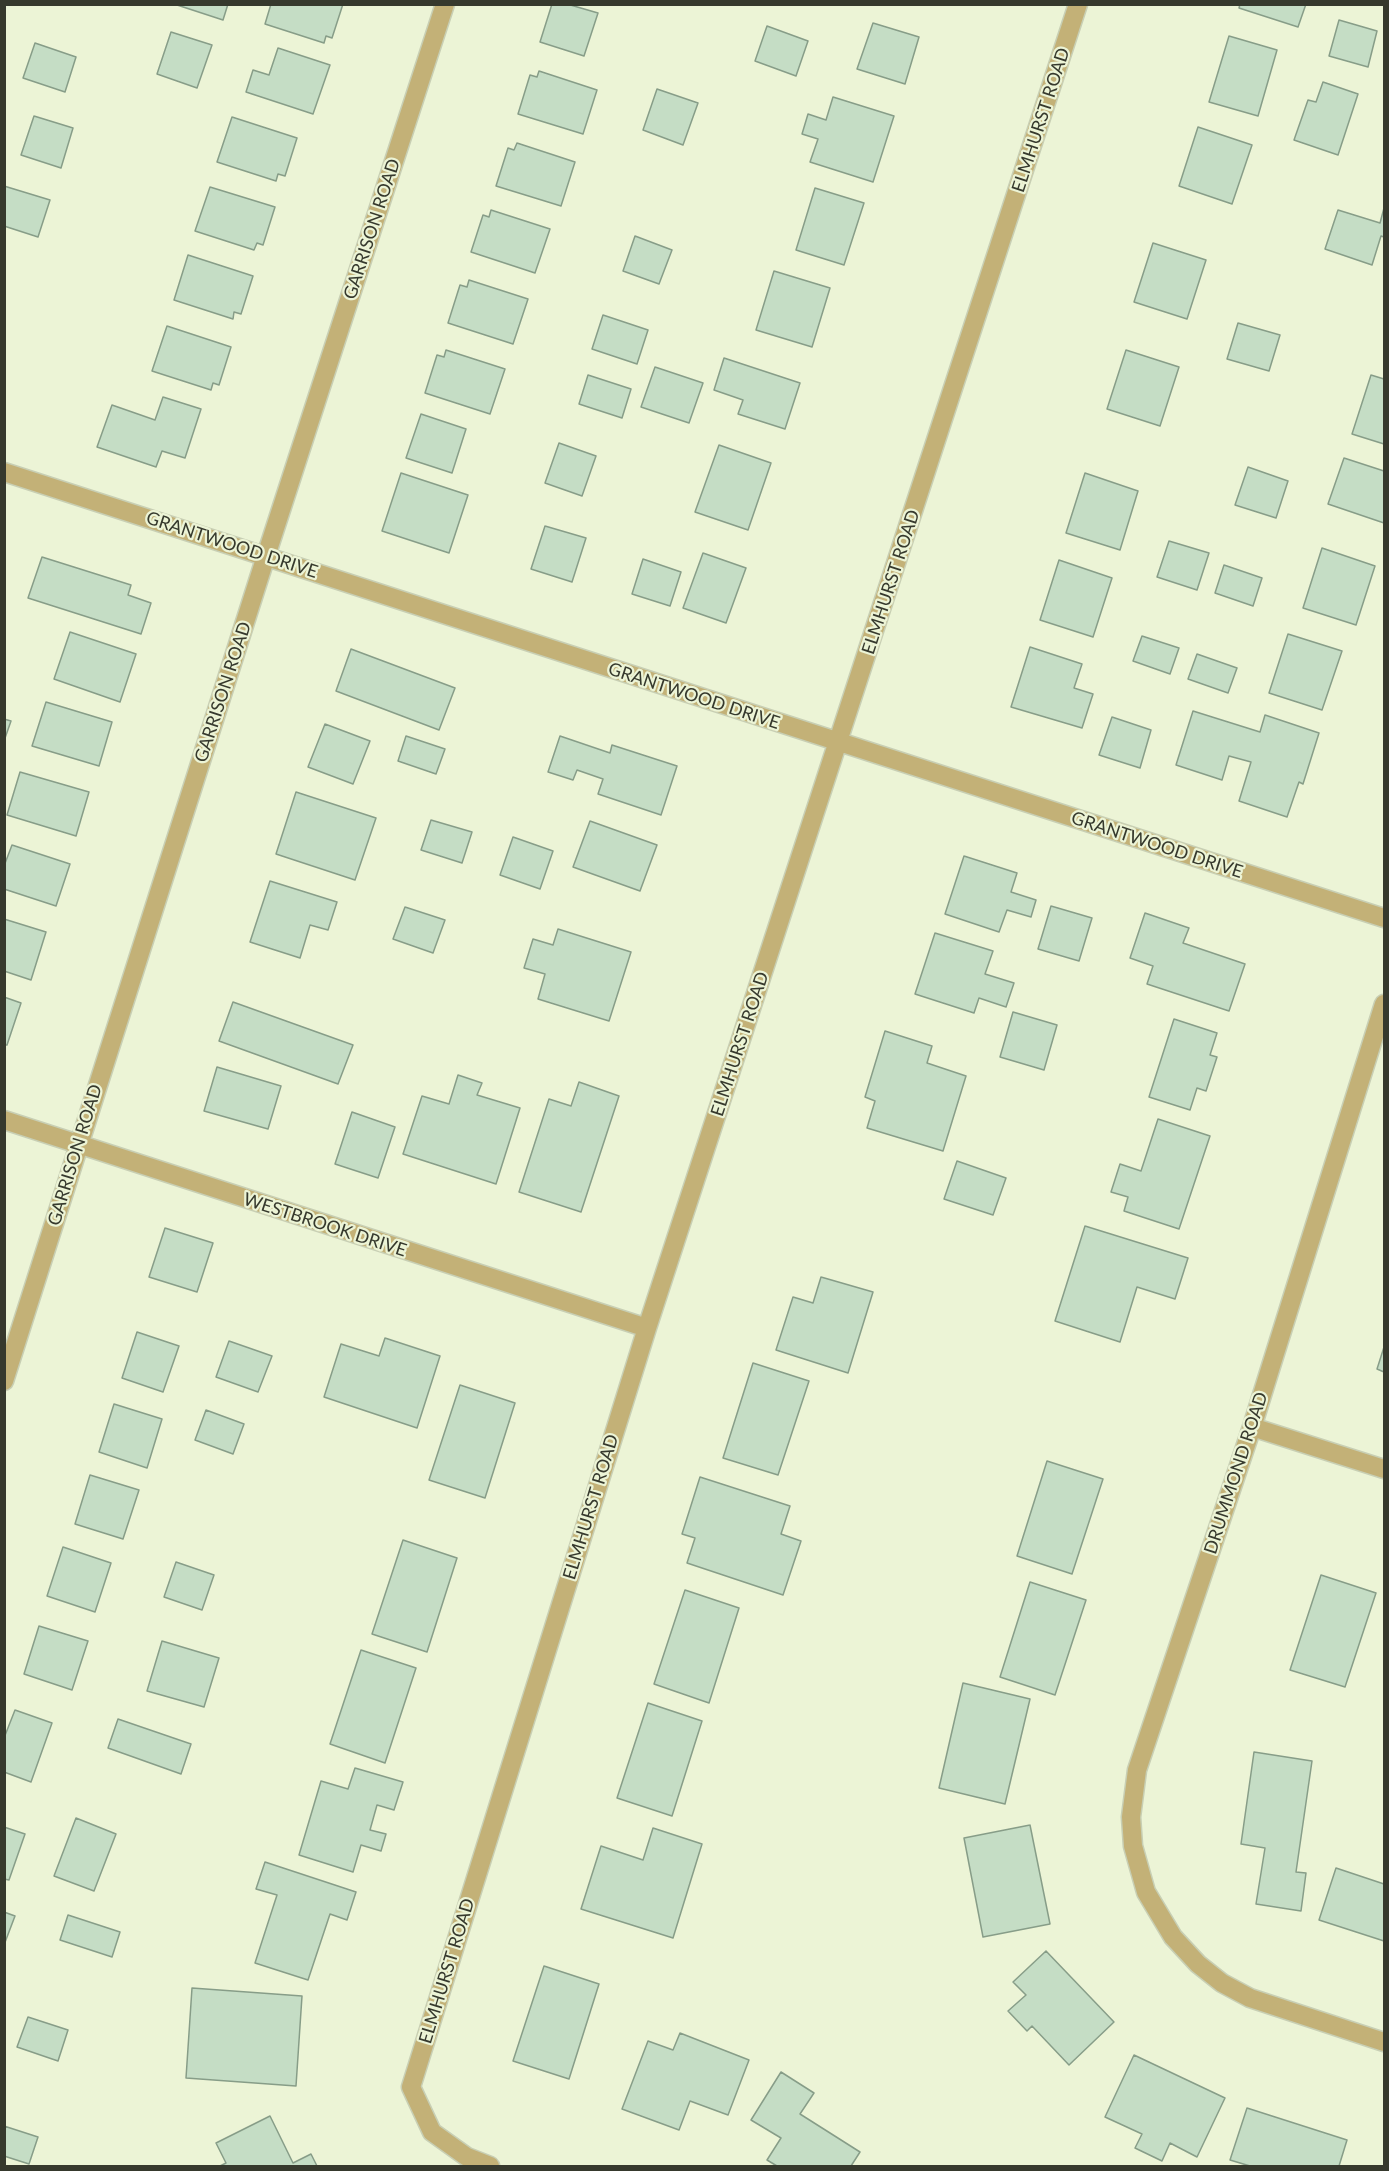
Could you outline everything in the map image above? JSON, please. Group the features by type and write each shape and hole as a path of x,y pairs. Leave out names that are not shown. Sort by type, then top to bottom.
{"street":[{"name":"GARRISON ROAD","path":"4,1381 266,556 445,4"},
{"name":"ELMHURST ROAD","path":"490,2166 467,2157 432,2132 411,2087 647,1328 1078,4"},
{"name":"GRANTWOOD DRIVE","path":"4,472 1384,918"},
{"name":"DRUMMOND ROAD","path":"1384,1004 1252,1427 1135,1780 1131,1817 1133,1846 1146,1892 1173,1937 1206,1971 1222,1983 1250,1998 1384,2042"},
{"name":"WESTBROOK DRIVE","path":"4,1120 78,1146 647,1328"},
{"path":"1252,1427 1384,1469"}],"building":[{"path":"174,4 228,4 223,20"},
{"path":"271,4 343,4 332,38 326,36 324,43 265,24"},
{"path":"552,4 567,4 598,13 584,56 540,42"},
{"path":"1240,4 1306,4 1298,27 1239,8"},
{"path":"1339,20 1377,31 1368,67 1329,56"},
{"path":"873,23 919,37 905,84 857,69"},
{"path":"767,26 808,41 796,76 755,61"},
{"path":"171,32 212,45 197,88 157,74"},
{"path":"1229,36 1277,50 1258,116 1209,102"},
{"path":"35,43 76,57 65,92 23,78"},
{"path":"278,48 330,65 313,114 246,92 253,70 269,75"},
{"path":"539,71 597,90 583,134 518,114 530,75 537,77"},
{"path":"1323,82 1358,94 1338,155 1294,140 1308,100 1316,102"},
{"path":"657,89 698,103 683,145 643,130"},
{"path":"833,97 894,116 873,182 810,162 818,139 802,134 808,114 826,120"},
{"path":"34,116 73,128 61,168 21,155"},
{"path":"232,117 297,138 285,176 278,174 276,181 217,162"},
{"path":"1198,127 1252,145 1232,204 1179,186"},
{"path":"517,143 575,162 561,206 496,186 508,148 514,150"},
{"path":"4,186 50,200 38,237 4,226"},
{"path":"210,187 275,207 263,245 257,243 254,250 195,231"},
{"path":"815,188 864,203 844,265 796,250"},
{"path":"1384,208 1384,237 1381,236 1372,265 1325,249 1338,210 1380,223"},
{"path":"491,210 550,229 535,273 471,252 483,215 489,217"},
{"path":"635,236 672,250 659,284 623,271"},
{"path":"1153,243 1206,260 1187,319 1134,302"},
{"path":"188,255 253,276 241,314 234,312 233,319 174,300"},
{"path":"774,271 830,288 812,347 756,330"},
{"path":"469,280 528,299 513,344 448,323 460,285 467,287"},
{"path":"603,315 648,330 637,364 592,349"},
{"path":"1238,323 1280,335 1269,371 1227,359"},
{"path":"167,326 231,347 219,385 213,383 211,390 152,371"},
{"path":"446,350 505,369 490,414 425,393 437,355 444,357"},
{"path":"1126,350 1179,367 1160,426 1107,409"},
{"path":"724,358 800,383 785,429 738,414 743,400 714,390"},
{"path":"655,367 703,383 689,423 641,407"},
{"path":"588,375 631,389 622,418 579,404"},
{"path":"1371,375 1384,379 1384,444 1352,434"},
{"path":"163,397 201,409 185,458 162,451 156,467 97,447 112,405 155,420"},
{"path":"421,414 466,429 452,473 406,458"},
{"path":"559,443 596,456 582,496 545,483"},
{"path":"719,445 771,463 748,530 695,512"},
{"path":"1344,458 1384,471 1384,523 1328,504"},
{"path":"1248,467 1288,481 1276,518 1235,505"},
{"path":"401,473 468,495 449,553 382,531"},
{"path":"1085,473 1138,491 1120,550 1066,533"},
{"path":"545,526 586,538 572,582 531,569"},
{"path":"1169,541 1209,553 1197,590 1157,577"},
{"path":"1322,548 1375,566 1356,625 1303,608"},
{"path":"703,553 746,568 726,623 683,608"},
{"path":"42,557 131,585 128,595 151,603 141,634 28,598"},
{"path":"643,559 681,572 670,606 632,594"},
{"path":"1059,560 1112,578 1093,637 1040,620"},
{"path":"1224,565 1262,578 1253,606 1215,593"},
{"path":"70,632 136,654 120,702 54,679"},
{"path":"1288,634 1342,651 1322,710 1269,693"},
{"path":"1142,636 1179,648 1170,674 1133,661"},
{"path":"1030,647 1082,664 1074,688 1093,694 1082,728 1011,707"},
{"path":"351,649 455,688 439,730 336,691"},
{"path":"1197,654 1237,668 1228,693 1188,679"},
{"path":"46,702 112,722 99,766 32,746"},
{"path":"1193,711 1260,732 1265,715 1319,733 1303,784 1299,782 1287,817 1239,801 1251,762 1229,756 1222,780 1176,765"},
{"path":"1112,717 1151,730 1140,768 1099,755"},
{"path":"4,719 11,721 4,741"},
{"path":"325,724 370,741 353,784 308,767"},
{"path":"406,736 445,749 436,774 398,761"},
{"path":"560,736 610,753 612,745 677,766 661,815 598,794 603,779 577,770 573,780 548,772"},
{"path":"20,772 89,792 76,836 7,815"},
{"path":"296,792 376,818 355,880 276,854"},
{"path":"431,820 472,832 462,863 421,850"},
{"path":"590,821 657,845 640,891 573,867"},
{"path":"513,837 553,851 540,889 500,875"},
{"path":"12,845 70,864 56,906 4,889 4,866"},
{"path":"964,856 1017,873 1011,892 1036,900 1031,917 1007,910 999,932 945,914"},
{"path":"270,881 337,902 328,930 310,925 300,958 250,942"},
{"path":"1051,906 1092,918 1079,961 1038,949"},
{"path":"405,907 445,920 433,953 393,939"},
{"path":"1145,913 1189,928 1183,943 1245,964 1229,1011 1147,984 1153,966 1130,958"},
{"path":"4,919 46,932 31,980 4,971"},
{"path":"558,929 631,952 609,1021 538,999 545,974 524,968 533,939 553,945"},
{"path":"935,933 993,951 985,974 1014,983 1006,1007 979,998 974,1013 915,994"},
{"path":"4,997 21,1003 7,1045 4,1045"},
{"path":"233,1002 353,1045 338,1084 219,1041"},
{"path":"1013,1012 1057,1025 1044,1070 1000,1057"},
{"path":"1174,1019 1217,1033 1210,1055 1217,1057 1206,1091 1197,1088 1190,1110 1149,1097"},
{"path":"885,1031 932,1046 927,1063 966,1076 943,1151 867,1128 875,1101 865,1097"},
{"path":"217,1067 281,1086 268,1129 204,1111"},
{"path":"458,1075 482,1083 477,1095 520,1108 496,1184 403,1154 422,1096 449,1104"},
{"path":"579,1082 619,1096 581,1212 519,1192 549,1099 571,1106"},
{"path":"352,1112 395,1127 378,1178 335,1164"},
{"path":"1158,1119 1210,1136 1179,1229 1124,1211 1128,1197 1111,1192 1120,1164 1141,1171"},
{"path":"957,1161 1006,1178 993,1215 944,1199"},
{"path":"1085,1226 1188,1258 1175,1299 1137,1287 1120,1342 1055,1321"},
{"path":"165,1228 213,1243 197,1292 149,1277"},
{"path":"821,1277 873,1292 848,1373 776,1350 793,1297 813,1303"},
{"path":"137,1332 179,1346 163,1392 122,1378"},
{"path":"385,1338 440,1356 417,1428 324,1397 341,1344 379,1356"},
{"path":"229,1341 272,1356 258,1392 216,1377"},
{"path":"1384,1347 1384,1372 1377,1369"},
{"path":"753,1363 809,1381 778,1475 723,1458"},
{"path":"460,1385 515,1403 485,1498 429,1480"},
{"path":"114,1404 162,1419 147,1468 99,1452"},
{"path":"206,1410 244,1424 233,1454 195,1440"},
{"path":"1047,1461 1103,1479 1072,1574 1017,1556"},
{"path":"90,1475 139,1490 123,1539 75,1524"},
{"path":"700,1477 790,1506 781,1534 801,1541 783,1595 687,1563 695,1538 682,1534"},
{"path":"403,1540 457,1558 427,1652 372,1634"},
{"path":"63,1547 111,1563 95,1612 47,1596"},
{"path":"176,1562 214,1575 202,1610 164,1597"},
{"path":"1321,1575 1376,1593 1345,1687 1290,1670"},
{"path":"1030,1582 1086,1600 1055,1695 1000,1677"},
{"path":"685,1590 739,1608 709,1703 654,1684"},
{"path":"39,1626 88,1641 72,1690 24,1674"},
{"path":"162,1641 219,1658 204,1707 147,1691"},
{"path":"361,1650 416,1668 385,1763 330,1744"},
{"path":"963,1683 1030,1699 1005,1804 939,1788"},
{"path":"648,1703 702,1721 672,1816 617,1798"},
{"path":"15,1710 52,1723 31,1782 4,1772 4,1738"},
{"path":"118,1719 191,1744 181,1774 108,1748"},
{"path":"1254,1752 1312,1761 1296,1872 1306,1873 1301,1911 1256,1904 1265,1848 1241,1844"},
{"path":"355,1768 403,1782 394,1810 377,1805 370,1830 386,1834 381,1851 361,1845 353,1872 299,1855 321,1781 348,1789"},
{"path":"76,1818 116,1834 94,1891 54,1876"},
{"path":"1030,1825 1050,1924 983,1937 964,1838"},
{"path":"4,1827 25,1834 9,1880 4,1879"},
{"path":"653,1828 702,1844 673,1938 581,1909 601,1846 643,1860"},
{"path":"265,1862 356,1892 347,1920 330,1914 308,1980 255,1963 277,1895 256,1889"},
{"path":"1336,1868 1384,1884 1384,1941 1319,1920"},
{"path":"4,1912 15,1916 4,1945"},
{"path":"68,1915 120,1932 112,1957 60,1940"},
{"path":"1046,1951 1114,2022 1069,2065 1032,2026 1027,2031 1008,2011 1026,1995 1013,1982"},
{"path":"544,1966 599,1984 569,2079 513,2061"},
{"path":"192,1988 302,1996 296,2086 186,2078"},
{"path":"28,2017 68,2030 58,2061 17,2047"},
{"path":"680,2033 749,2060 728,2115 690,2101 679,2130 622,2109 648,2041 673,2050"},
{"path":"1134,2055 1225,2098 1197,2157 1170,2143 1162,2161 1135,2148 1142,2134 1105,2117"},
{"path":"781,2072 814,2093 800,2114 860,2152 851,2166 777,2166 767,2160 781,2138 751,2120"},
{"path":"1247,2108 1347,2140 1339,2166 1250,2166 1230,2160"},
{"path":"270,2116 293,2163 311,2154 317,2166 220,2166 226,2163 216,2143"},
{"path":"4,2126 38,2137 29,2164 4,2156"}]}
